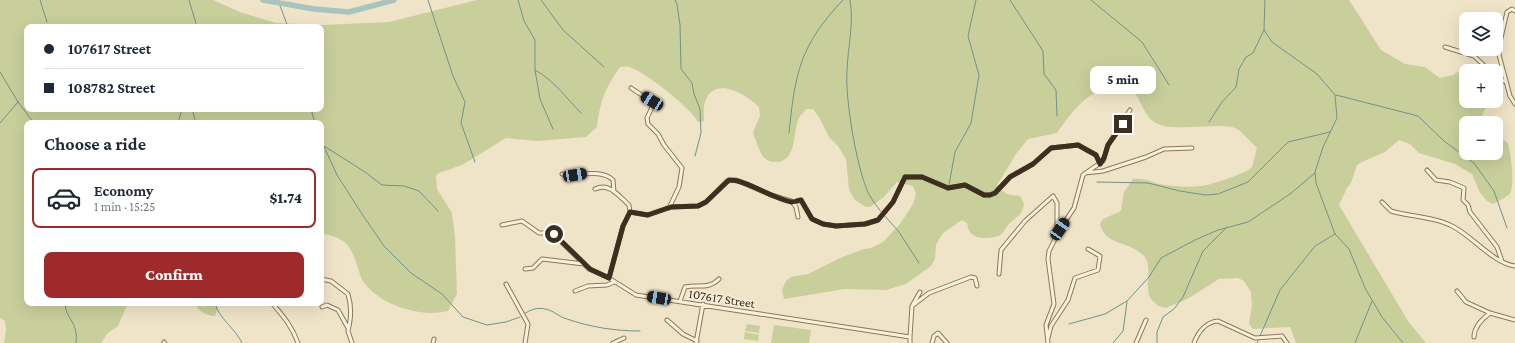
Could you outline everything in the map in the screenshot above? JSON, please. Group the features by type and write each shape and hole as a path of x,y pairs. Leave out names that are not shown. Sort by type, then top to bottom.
{"street":[{"path":"1515,11 1512,9 1507,12 1499,51 1511,99 1515,104"},
{"path":"1445,47 1474,56 1483,64"},
{"path":"631,88 654,103 647,118 648,124 658,134 664,145 682,168 678,187 669,208"},
{"path":"1048,341 1046,325 1054,304 1048,256 1057,234 1074,208 1081,179 1085,173 1100,164 1104,158 1108,145 1130,110"},
{"path":"630,212 648,215 669,208 700,205 706,202 725,183 732,180 744,182 771,195 793,203 801,200 812,219 823,224 832,226 853,226 878,220 893,202 905,177 922,177 948,188 965,185 984,195 990,195 995,193 1010,177 1033,164 1051,148 1076,145 1081,146 1096,155 1100,164"},
{"path":"1085,173 1102,171 1146,157 1164,149 1192,148"},
{"path":"1427,170 1436,180 1450,182 1464,188 1463,200 1468,204 1470,212 1497,247 1502,261"},
{"path":"562,174 572,176 591,174 608,177 613,180 614,192"},
{"path":"595,189 603,186 614,192 629,205 630,212 623,226 609,278"},
{"path":"999,274 1001,250 1025,221 1052,196 1055,198 1057,203 1057,234"},
{"path":"1382,202 1390,212 1429,217 1450,225 1502,261 1515,266"},
{"path":"793,203 798,217"},
{"name":"107617 Street","path":"502,224 522,222 539,233 552,233 584,264 636,295 703,304 910,337"},
{"path":"1048,341 1052,326 1070,297 1075,278 1098,270 1100,256 1088,249"},
{"path":"525,270 533,268 542,259 584,264"},
{"path":"912,306 930,293 971,277 975,278 977,286"},
{"path":"680,302 685,287 708,286 714,284 719,279"},
{"path":"324,280 331,281 348,294 352,314 351,323 348,328"},
{"path":"575,291 588,286 607,285 614,282"},
{"path":"506,284 529,326 525,343"},
{"path":"1457,291 1465,301 1490,313 1515,320"},
{"path":"910,343 912,306 920,292"},
{"path":"667,320 683,334 697,342 703,304"},
{"path":"322,307 327,305 338,310 348,328 349,338 352,343"},
{"path":"274,306 282,317 290,323 298,343"},
{"path":"1474,337 1475,328 1490,313"},
{"path":"1136,343 1146,320"},
{"path":"1194,343 1200,331 1209,324 1218,321 1248,336 1261,338 1282,336 1287,343"},
{"path":"932,343 934,336 938,333 947,343"},
{"path":"613,343 624,338"}],"green space":[{"path":"0,0 213,0 240,12 276,23 299,24 24,24 24,112 324,112 324,25 389,22 477,0 1349,0 1381,50 1405,64 1425,67 1440,78 1453,75 1459,71 1459,108 1485,108 1482,116 1459,116 1459,160 1503,160 1503,140 1508,143 1511,162 1512,184 1510,194 1493,204 1487,201 1479,191 1472,174 1455,164 1419,153 1410,144 1399,140 1385,152 1357,165 1351,183 1339,205 1408,321 1426,343 1296,343 1290,327 1253,329 1249,324 1252,305 1251,292 1244,281 1238,278 1219,279 1189,298 1166,308 1157,305 1148,293 1148,267 1144,256 1132,248 1112,240 1103,231 1100,224 1103,219 1121,211 1124,192 1133,179 1142,179 1162,184 1189,187 1208,185 1247,171 1252,167 1257,148 1239,130 1232,127 1172,127 1159,125 1149,117 1136,95 1118,88 1108,88 1091,96 1075,109 1057,133 1028,139 1016,154 997,185 1007,194 1020,196 1024,204 1021,213 1000,235 989,238 980,238 972,235 969,231 967,223 962,220 943,233 936,245 935,259 931,266 906,284 886,290 845,289 784,299 782,290 786,281 791,277 808,274 842,257 871,248 883,242 900,224 913,204 916,194 913,186 897,182 883,198 870,207 866,207 855,200 849,190 846,159 838,146 829,137 813,109 806,109 800,116 788,157 783,161 771,162 761,154 753,132 760,116 759,107 746,97 723,88 715,90 709,94 705,102 704,121 698,122 687,108 655,82 636,70 628,67 620,67 610,82 604,96 597,127 586,137 538,141 506,138 462,165 439,173 436,176 437,189 452,213 455,237 457,294 448,311 437,313 425,313 400,308 389,303 369,289 362,280 354,257 348,246 336,237 324,234 324,120 24,120 24,306 127,306 118,326 108,333 101,343 4,343 6,330 5,321 0,318"},
{"path":"197,306 218,306 215,316 209,315"},
{"path":"747,324 760,326 759,333 745,331"},
{"path":"774,325 811,330 809,343 771,343"},
{"path":"745,332 759,335 758,341 744,339"}],"waterway":[{"path":"40,0 47,22"},
{"path":"189,0 196,24"},
{"path":"263,0 314,9 349,12 394,0"},
{"path":"428,0 453,76 465,102 461,123 475,162"},
{"path":"518,0 524,21 535,40 535,70 540,99 553,129"},
{"path":"541,0 563,30 604,67"},
{"path":"675,0 680,25 681,69 692,83 694,94 700,109 701,133 695,156"},
{"path":"789,133 797,76 802,61 817,31 843,0"},
{"path":"850,0 851,26 847,82 852,131 859,164 867,190 882,213"},
{"path":"949,185 955,152 971,123 979,75 968,36 976,0"},
{"path":"1010,0 1043,51 1044,74 1056,90 1057,116"},
{"path":"1091,0 1142,42 1169,85"},
{"path":"1265,0 1264,30 1272,42 1317,74 1335,95 1337,118 1323,147 1315,172 1316,183 1335,234 1349,249 1365,288 1382,317 1403,343"},
{"path":"279,3 287,24"},
{"path":"1209,122 1222,102 1236,87 1239,69 1246,57 1253,53 1264,30"},
{"path":"535,70 554,84 581,113"},
{"path":"0,72 24,110"},
{"path":"1336,95 1418,116 1444,141 1474,163 1494,191 1507,228"},
{"path":"0,123 18,102"},
{"path":"26,112 32,120"},
{"path":"179,120 181,112"},
{"path":"193,112 195,120"},
{"path":"312,112 314,120"},
{"path":"1097,182 1148,183 1180,191 1205,195 1218,194 1248,182 1288,142 1330,132"},
{"path":"324,146 365,172 382,185 404,186 419,191 438,211"},
{"path":"324,147 337,175 384,246 411,273 442,294 463,317 487,325 506,322 520,317"},
{"path":"1069,324 1105,314 1127,301 1149,277 1161,258 1218,230 1248,222 1290,194 1315,173"},
{"path":"884,215 899,232 919,263"},
{"path":"1157,343 1157,332 1163,317 1174,309 1183,297 1203,251 1227,227"},
{"path":"1257,343 1280,290 1315,246 1335,234"},
{"path":"1355,343 1372,301"},
{"path":"1113,343 1123,331 1127,302"},
{"path":"66,306 67,313 76,330 76,343"},
{"path":"216,306 223,319 236,333 242,343"},
{"path":"524,314 534,309 542,308 564,318 585,324 612,329 640,331"}],"route":[{"path":"554,234 590,269 609,278 623,226 630,212 648,215 671,207 698,206 706,202 723,184 729,180 744,182 758,190 786,199 793,203 801,200 814,221 828,226 853,226 878,220 893,202 905,177 922,177 948,188 965,185 974,188 984,195 990,195 995,193 1010,177 1033,164 1051,148 1078,145 1096,155 1100,164 1103,161 1108,145 1123,124"}]}
